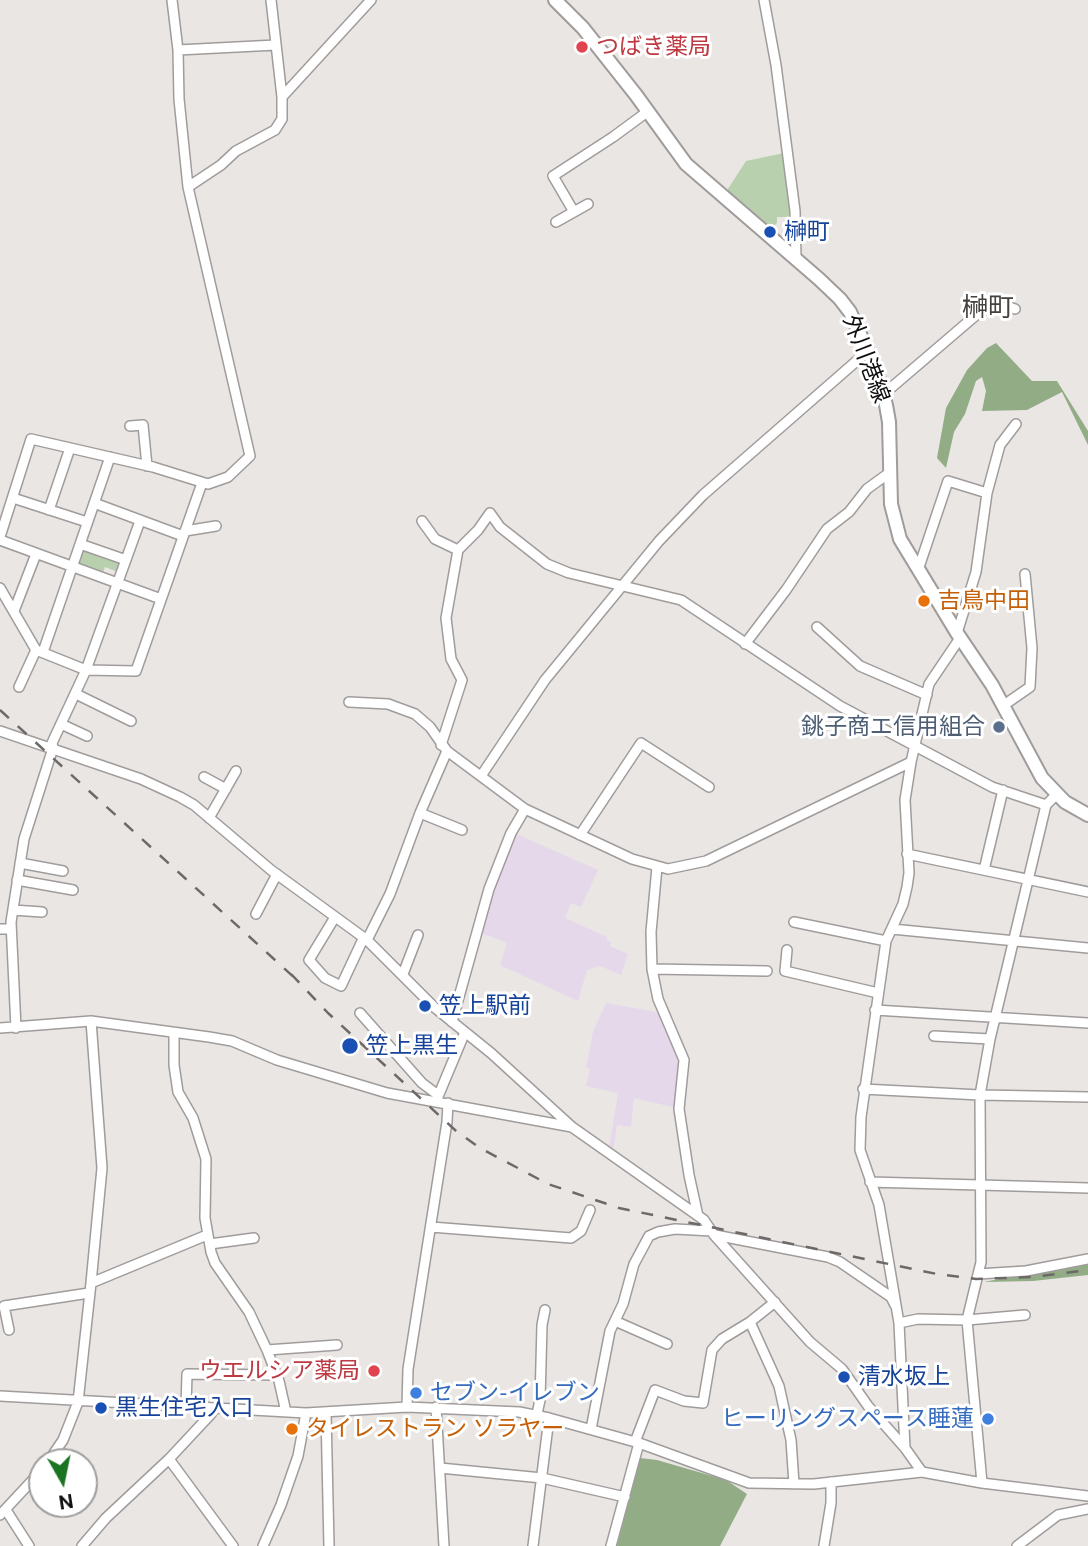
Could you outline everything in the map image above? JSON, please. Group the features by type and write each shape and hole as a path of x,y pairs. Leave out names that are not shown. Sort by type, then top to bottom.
{"main road":[{"name":"外川港線","path":"555,0 583,28 686,164 706,184 796,258 840,299 849,312 868,351 889,422 891,503 896,526 918,570 1003,705 1033,766 1056,795 1088,815"}],"street":[{"path":"161,599 0,539 31,439 147,466 202,483 228,477 250,456 188,187 178,99 178,50 173,0"},
{"path":"188,187 221,165 236,151 275,130 282,119 271,0"},
{"path":"282,97 371,0"},
{"path":"764,0 776,65 795,211 796,258"},
{"path":"178,50 276,45"},
{"path":"574,212 553,176 647,112"},
{"path":"556,222 588,204"},
{"path":"881,390 892,387 982,310 1009,307 1016,309"},
{"path":"481,776 545,680 659,541 703,495 868,351"},
{"path":"905,1448 899,1323 879,1205 860,1150 863,1089 886,942 903,904 907,887 905,800 911,762 929,684 958,635 976,572 987,493 1000,444 1016,424"},
{"path":"130,426 143,425 147,466"},
{"path":"49,510 70,448"},
{"path":"19,687 39,651 72,567 110,457"},
{"path":"745,644 786,590 827,528 849,512 867,489 889,473"},
{"path":"918,570 948,481 987,493"},
{"path":"0,588 39,651 86,670 136,671 202,483"},
{"path":"13,498 87,522"},
{"path":"94,503 184,533 216,526"},
{"path":"335,917 309,960 325,978 341,986 390,894 444,748 462,680 451,659 446,618 458,550 490,513 500,527 547,564 569,573 681,600 841,706 915,747 1003,790 1046,805"},
{"path":"16,1028 11,929 24,839 53,748 52,743 86,670 140,520"},
{"path":"422,521 435,539 458,550"},
{"path":"80,544 126,561"},
{"path":"14,611 36,554"},
{"path":"1003,705 1030,687 1032,648 1025,575"},
{"path":"817,627 860,666 927,695"},
{"path":"76,694 131,721"},
{"path":"349,702 388,704 409,711 430,727 444,748 525,809 632,859 668,869 706,861 911,762"},
{"path":"61,724 87,736"},
{"path":"0,731 170,791 194,805 277,874 365,939 452,1022 572,1127 698,1216 810,1342 842,1369 868,1406 922,1472"},
{"path":"580,835 641,744 709,787"},
{"path":"209,818 236,771"},
{"path":"204,777 226,789"},
{"path":"984,870 1003,790"},
{"path":"982,1483 967,1321 981,1262 980,1095 990,1039 1046,805 1056,795"},
{"path":"452,1022 489,889 511,833 525,809"},
{"path":"420,813 463,830"},
{"path":"907,854 1088,892"},
{"path":"20,863 63,871"},
{"path":"657,867 651,932 652,969 658,999 684,1060 679,1109 698,1216"},
{"path":"256,914 277,874"},
{"path":"17,880 73,890"},
{"path":"13,910 42,912"},
{"path":"794,922 886,942"},
{"path":"0,929 11,929"},
{"path":"892,929 1088,948"},
{"path":"403,974 418,935"},
{"path":"787,950 785,971 878,993"},
{"path":"652,969 767,971"},
{"path":"875,1010 1088,1023"},
{"path":"360,1013 437,1098 448,1103 572,1127"},
{"path":"58,1448 78,1402 102,1168 91,1021"},
{"path":"0,1028 91,1021 232,1041 277,1060 387,1093 417,1100 437,1098"},
{"path":"437,1098 466,1032"},
{"path":"174,1033 174,1065 178,1092 193,1118 206,1159 209,1239 215,1263 249,1312 277,1376 286,1412"},
{"path":"934,1036 990,1039"},
{"path":"863,1089 1088,1097"},
{"path":"407,1406 408,1369 448,1103"},
{"path":"870,1182 1088,1188"},
{"path":"431,1227 571,1238 581,1231 590,1210"},
{"path":"591,1429 603,1362 615,1321 635,1264 649,1237 658,1232 675,1230 713,1233 828,1257 840,1262 891,1297 896,1307"},
{"path":"9,1330 4,1306 90,1288 209,1239 254,1238"},
{"path":"978,1274 1026,1271 1088,1259"},
{"path":"611,1546 637,1443 655,1390 684,1401 703,1403 712,1350 722,1339 775,1302"},
{"path":"537,1414 545,1310"},
{"path":"899,1323 918,1318 967,1321 1025,1315"},
{"path":"615,1321 667,1344"},
{"path":"750,1322 779,1386 791,1440 794,1484"},
{"path":"267,1350 337,1345"},
{"path":"186,1407 187,1374 277,1376"},
{"path":"0,1396 306,1413 407,1406 537,1414 637,1443 749,1483 831,1482 922,1472 982,1483 1088,1496"},
{"path":"436,1407 444,1546"},
{"path":"82,1546 123,1502 169,1459 214,1408"},
{"path":"263,1546 298,1455 306,1413"},
{"path":"326,1413 329,1546"},
{"path":"533,1546 549,1418"},
{"path":"169,1459 233,1546"},
{"path":"440,1468 542,1478 625,1497"},
{"path":"824,1546 831,1503 831,1482"},
{"path":"28,1485 3,1512 29,1546"},
{"path":"1017,1546 1058,1515 1088,1509"}],"shaded area":[{"path":"514,833 598,870 581,907 571,903 565,918 607,937 611,942 610,946 628,954 621,975 600,966 587,970 578,1001 500,965 507,943 481,933"},
{"path":"606,1003 662,1013 681,1060 677,1108 634,1098 631,1127 617,1125 613,1151 609,1149 618,1093 586,1086 590,1069 586,1068 593,1032"}],"green space":[{"path":"784,153 789,217 777,217 777,223 768,231 724,195 746,161"},
{"path":"996,343 1032,381 1057,381 1088,431 1088,445 1062,392 1027,410 982,411 986,391 982,377 976,381 965,414 954,432 946,468 937,458 946,408 967,370 987,348"},
{"path":"87,549 122,562 118,572 105,567 102,575 78,565 83,550"},
{"path":"1088,1261 1088,1275 1033,1281 984,1282"},
{"path":"640,1458 657,1460 726,1480 747,1494 720,1546 617,1546"}],"railway":[{"path":"0,710 297,980"},
{"path":"291,974 328,1013 455,1130 480,1148 548,1184 619,1208 937,1274 976,1279 1032,1277 1088,1270"}],"place":[{"name":"つばき薬局","path":"582,47"},
{"name":"榊町","path":"770,232"},
{"name":"吉鳥中田","path":"924,601"},
{"name":"銚子商エ信用組合","path":"999,727"},
{"name":"笠上駅前","path":"425,1006"},
{"name":"笠上黒生","path":"350,1046"},
{"name":"ウエルシア薬局","path":"374,1371"},
{"name":"清水坂上","path":"844,1377"},
{"name":"セブン-イレブン","path":"416,1393"},
{"name":"黒生住宅入口","path":"101,1408"},
{"name":"ヒーリングスペース睡蓮","path":"988,1419"},
{"name":"タイレストラン ソラヤー","path":"292,1429"}],"district":[{"name":"榊町","path":"988,308"}]}
